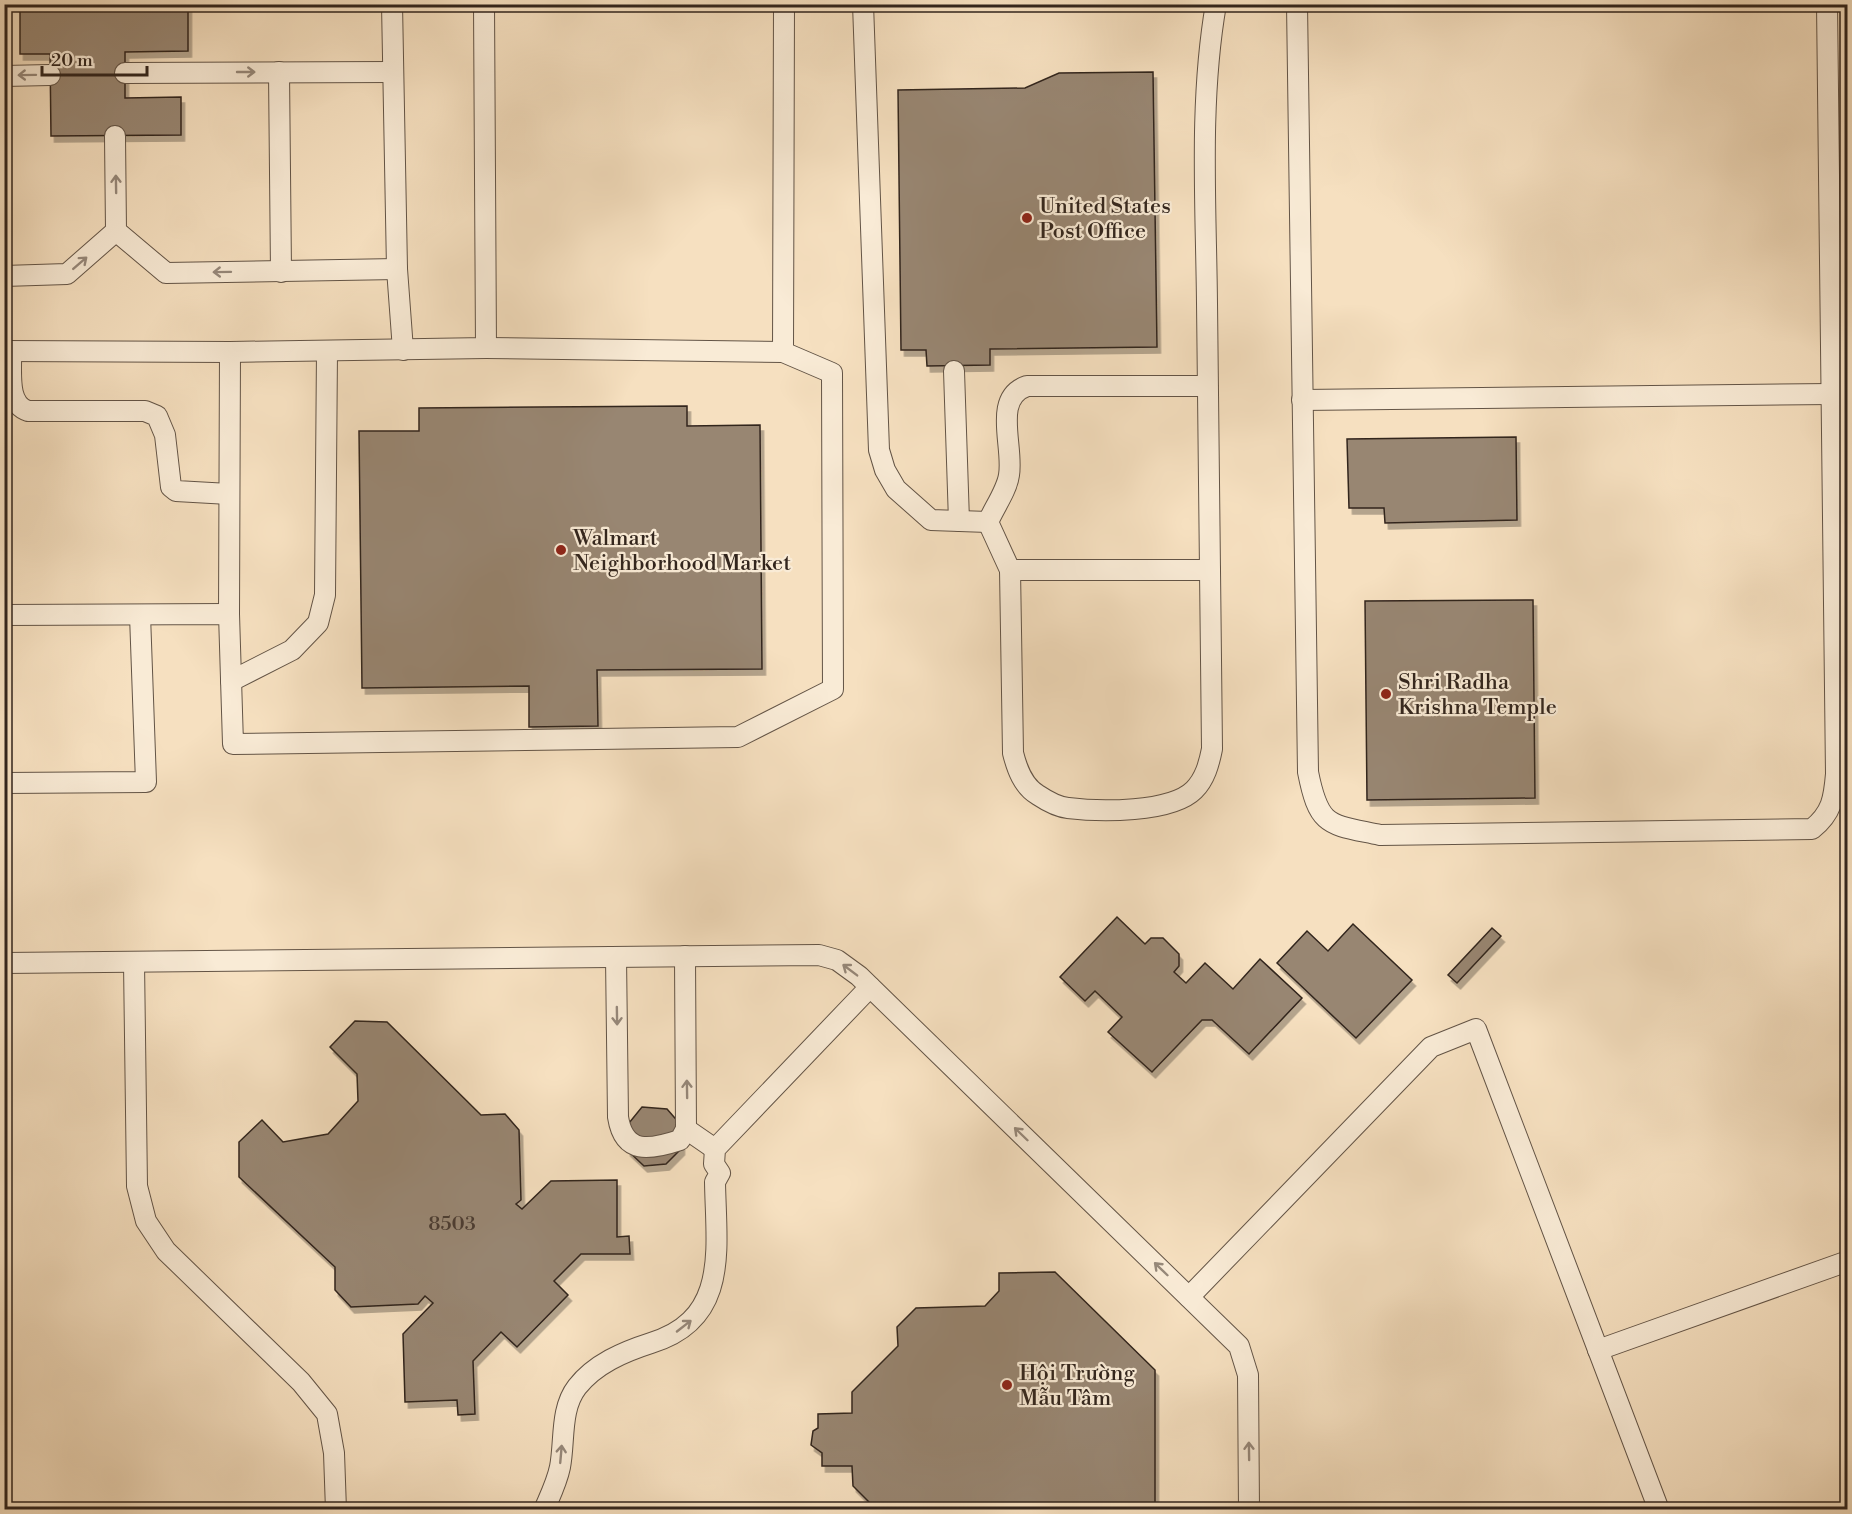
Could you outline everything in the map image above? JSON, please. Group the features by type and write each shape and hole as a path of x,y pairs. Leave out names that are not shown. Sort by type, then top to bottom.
{"lane":[{"path":"392,4 398,269 403,350"},
{"path":"484,4 486,348"},
{"path":"783,352 784,4"},
{"path":"862,4 879,450 885,470 896,489 932,520 988,522"},
{"path":"1208,386 1027,386 1017,389 1010,396 1007,407 1009,475 988,522 1010,570 1013,753 1023,781 1036,794 1067,808 1165,806 1181,800 1198,785 1209,765 1212,748 1207,55 1216,4"},
{"path":"1297,4 1308,772 1314,804 1332,824 1380,835 1812,829 1824,819 1834,801 1836,774 1827,4"},
{"path":"279,72 280,272"},
{"path":"125,73 392,72"},
{"path":"4,76 50,75"},
{"path":"4,276 68,274 116,231 115,136"},
{"path":"116,231 166,273 398,269"},
{"path":"229,494 176,491 171,487 165,435 157,416 145,411 28,411 19,408 14,401 8,351 230,352 486,348 783,352 832,374 833,688 738,738 233,744 229,614 230,352"},
{"path":"231,681 292,650 318,623 325,595 327,351"},
{"path":"954,371 959,521"},
{"path":"1302,400 1832,394"},
{"path":"1010,570 1210,570"},
{"path":"4,615 229,614"},
{"path":"4,783 146,782 140,615"},
{"path":"4,963 819,955 837,960 870,987 1239,1346 1247,1369 1249,1509"},
{"path":"616,957 620,1133 628,1142 645,1148 680,1140 686,1130 685,956"},
{"path":"134,962 137,1186 146,1221 166,1251 301,1382 327,1414 334,1453 336,1509"},
{"path":"544,1509 560,1467 566,1413 575,1389 589,1374 609,1360 684,1329 700,1311 712,1290 716,1265 715,1182 720,1173 714,1164 715,1149 870,987"},
{"path":"1189,1297 1431,1047 1476,1029 1659,1509"},
{"path":"686,1130 715,1149"},
{"path":"1598,1350 1848,1261"}],"building":[{"path":"20,4 188,4 188,51 125,52 125,98 181,97 181,135 51,136 50,54 20,54"},
{"name":"United States Post Office","path":"1153,72 1157,347 990,349 990,365 927,366 926,350 901,350 898,90 1025,88 1059,73"},
{"name":"Walmart Neighborhood Market","path":"687,406 687,426 760,425 762,669 597,670 598,726 529,727 529,686 362,688 359,431 419,431 419,408"},
{"path":"1516,437 1517,520 1385,523 1384,508 1349,508 1347,439"},
{"path":"1533,600 1535,798 1367,800 1365,601"},
{"path":"1117,917 1145,944 1151,938 1163,938 1179,954 1179,966 1174,972 1186,983 1205,963 1233,989 1260,959 1302,998 1249,1054 1212,1020 1202,1020 1152,1072 1108,1032 1122,1017 1095,991 1085,1001 1060,977"},
{"path":"1353,924 1412,980 1356,1038 1277,963 1307,931 1328,951"},
{"path":"1492,928 1501,936 1457,983 1448,975"},
{"path":"355,1021 387,1022 481,1115 505,1114 519,1130 521,1200 516,1204 522,1209 551,1181 617,1180 617,1237 629,1236 630,1254 581,1254 554,1281 568,1295 517,1347 501,1332 473,1361 475,1414 458,1415 457,1400 405,1402 403,1334 433,1303 425,1296 418,1304 351,1307 335,1290 335,1267 239,1177 239,1142 262,1120 283,1142 328,1134 358,1101 357,1074 330,1047"},
{"path":"642,1107 667,1109 681,1125 681,1149 666,1164 644,1166 627,1150 629,1123"},
{"name":"Hội Trường Mẫu Tâm","path":"1055,1272 1155,1370 1155,1503 1149,1510 877,1510 853,1486 852,1466 822,1466 822,1453 811,1445 813,1431 818,1428 818,1414 852,1413 852,1392 898,1346 897,1327 916,1308 985,1306 999,1291 999,1273"}],"place":[{"name":"United States Post Office","path":"1027,218"},
{"name":"Walmart Neighborhood Market","path":"561,550"},
{"name":"Shri Radha Krishna Temple","path":"1386,694"},
{"name":"Hội Trường Mẫu Tâm","path":"1007,1385"}]}
